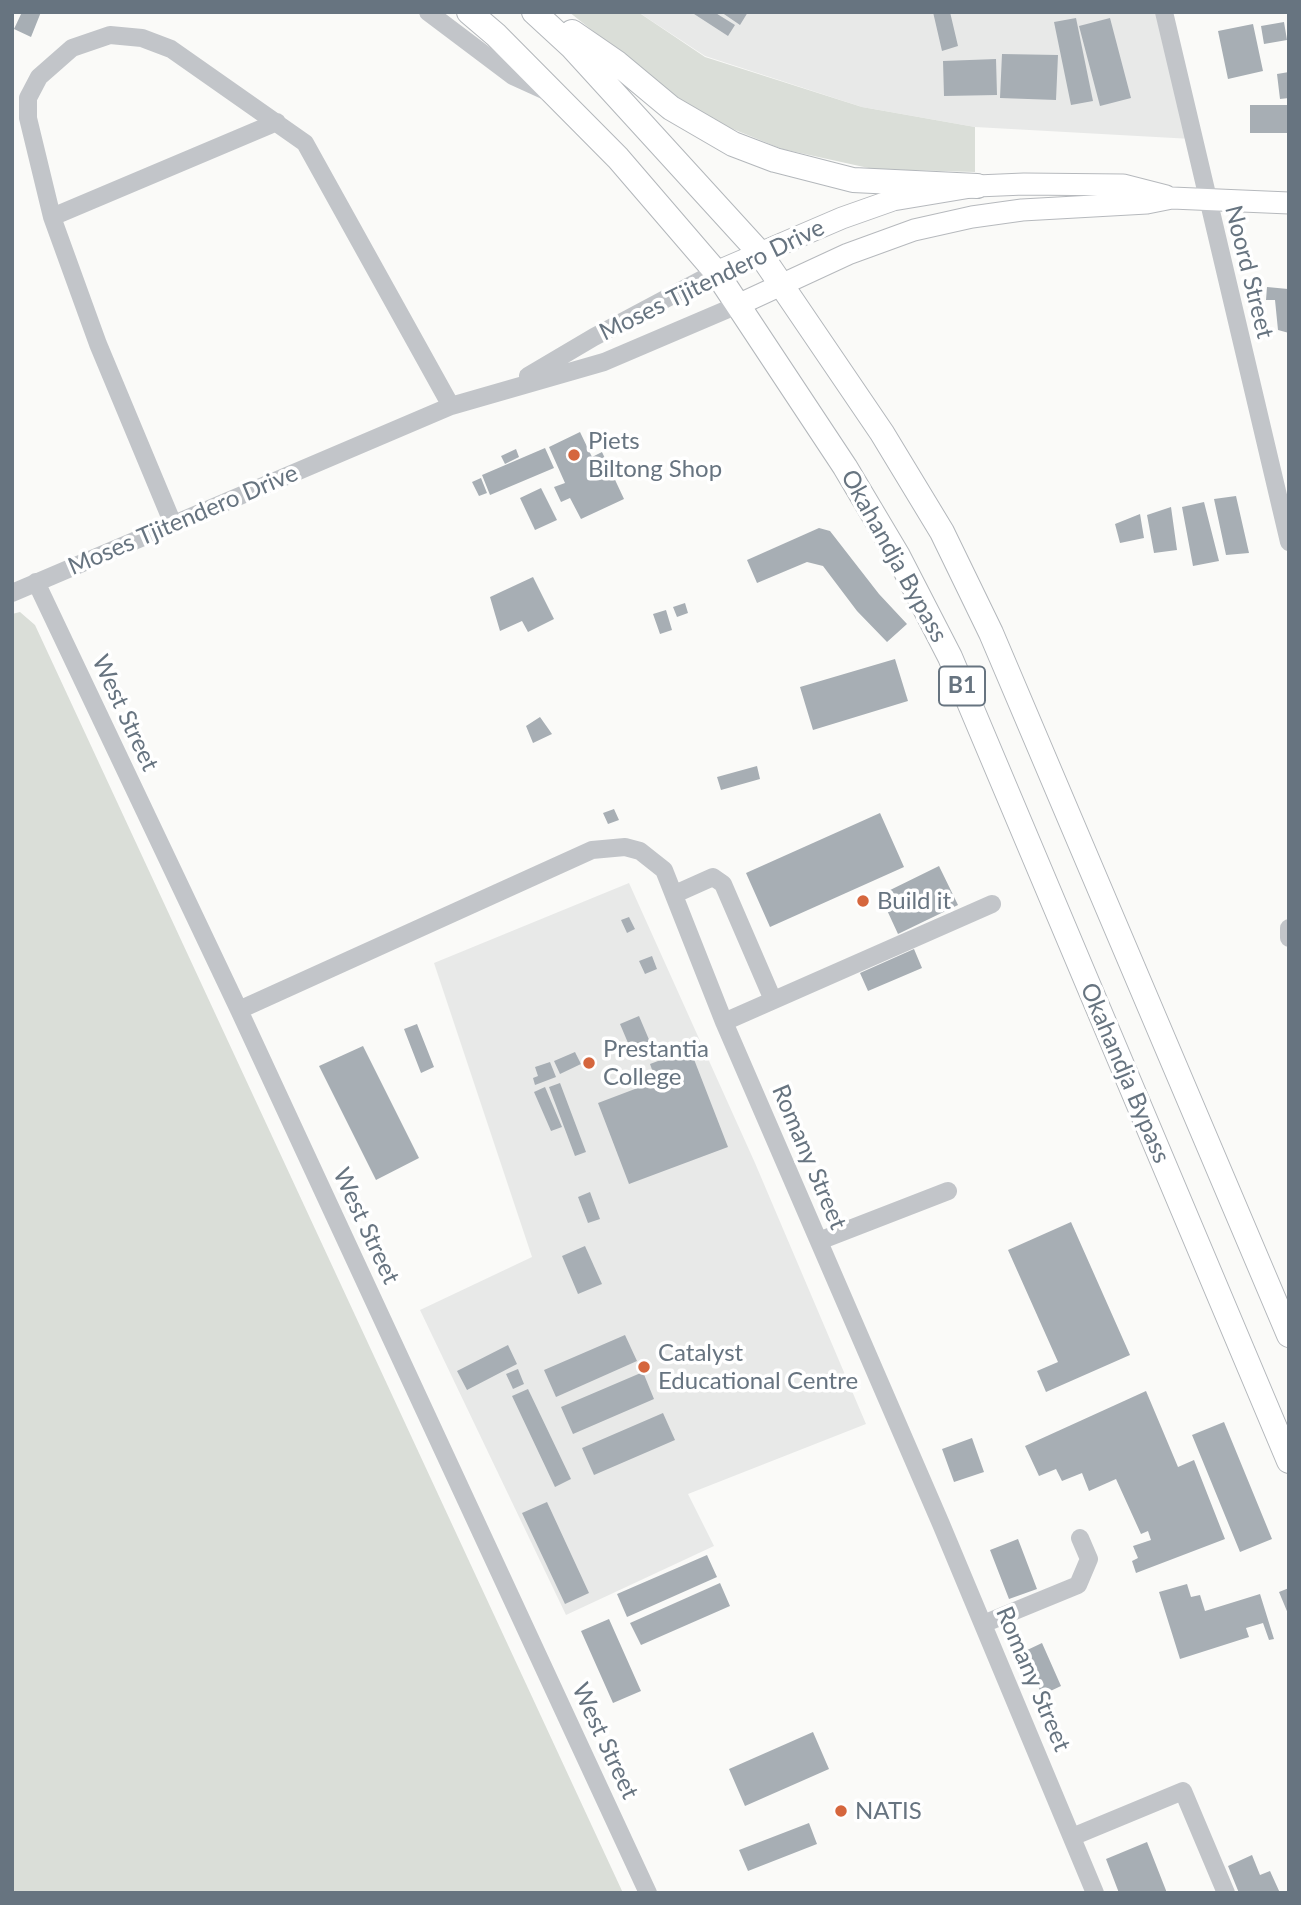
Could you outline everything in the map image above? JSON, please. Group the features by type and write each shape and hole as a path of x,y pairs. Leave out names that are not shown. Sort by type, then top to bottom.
{"highway":[{"name":"Okahandja Bypass","path":"469,12 496,35 618,158 716,272 740,304 885,534 950,657 1289,1461"},
{"name":"Okahandja Bypass","path":"534,12 572,47 759,252 784,285 882,433 942,532 991,633 1289,1335"},
{"path":"543,12 617,63 671,108 733,144 785,163 853,180 977,186"}],"main road":[{"name":"Moses Tjitendero Drive","path":"716,272 759,252 893,200 977,186 1123,185 1172,198"},
{"name":"Moses Tjitendero Drive","path":"740,304 849,254 937,225 1022,210 1147,203 1172,198 1289,203"}],"street":[{"path":"428,12 513,76 552,94"},
{"name":"Noord Street","path":"1164,12 1289,542"},
{"path":"173,524 98,344 52,217 28,118 29,98 39,77 72,48 110,35 142,38 171,49 305,143 451,407"},
{"path":"52,217 277,122"},
{"name":"Moses Tjitendero Drive","path":"510,387 594,337 716,272"},
{"name":"Moses Tjitendero Drive","path":"12,593 451,407 510,387 604,362 740,304"},
{"name":"West Street","path":"36,583 239,1010 648,1893"},
{"name":"Romany Street","path":"239,1010 592,850 625,847 640,851 664,870 724,1022 984,1624 1095,1893"},
{"path":"675,894 713,877 723,884 773,1000"},
{"path":"724,1022 992,904"},
{"path":"1289,928 1289,938"},
{"path":"819,1241 948,1191"},
{"path":"984,1624 1078,1585 1089,1559 1080,1538"},
{"path":"1072,1837 1183,1791 1226,1893"}],"shaded area":[{"path":"569,12 638,12 705,57 862,107 975,127 975,172 873,169 782,149 723,125 680,100"},
{"path":"638,12 1164,12 1192,139 975,127 862,107 705,56"},
{"path":"20,612 35,625 623,1893 12,1893 12,614"},
{"name":"Catalyst Educational Centre","path":"629,883 755,1163 866,1424 688,1494 714,1546 566,1615 420,1310 532,1257 434,963"}],"building":[{"path":"22,12 41,12 31,37 14,29"},
{"path":"691,12 714,12 735,25 728,36"},
{"path":"721,12 748,12 740,25"},
{"path":"933,12 950,12 958,46 942,51"},
{"path":"1076,18 1093,101 1071,105 1054,22"},
{"path":"1110,18 1131,98 1100,106 1079,26"},
{"path":"1284,22 1287,40 1264,44 1261,26"},
{"path":"1253,24 1263,71 1228,79 1218,31"},
{"path":"1002,54 1058,55 1056,100 1000,98"},
{"path":"996,59 997,95 944,96 943,61"},
{"path":"1289,72 1289,98 1280,99 1277,74"},
{"path":"1250,105 1289,105 1289,133 1250,133"},
{"path":"1267,287 1288,289 1289,333 1278,330 1275,300 1266,300"},
{"path":"580,432 592,457 602,452 624,499 581,519 570,498 561,502 554,487 565,483 549,447"},
{"path":"545,448 554,468 490,495 482,475"},
{"path":"516,449 519,457 505,464 501,456"},
{"path":"481,478 487,493 479,496 472,482"},
{"path":"541,488 557,520 535,530 520,498"},
{"path":"1236,496 1249,553 1226,555 1214,499"},
{"path":"1204,502 1219,561 1193,566 1182,507"},
{"path":"1171,507 1177,550 1154,553 1147,515"},
{"path":"1140,514 1144,538 1120,543 1115,524"},
{"path":"819,528 830,531 879,594 907,624 887,642 857,611 823,566 807,562 757,583 747,560"},
{"path":"533,577 554,619 528,632 522,621 500,631 490,597"},
{"path":"685,603 688,613 677,617 673,607"},
{"path":"666,610 672,630 660,634 653,614"},
{"path":"895,659 908,701 813,730 800,687"},
{"path":"540,717 552,734 533,743 526,726"},
{"path":"757,766 760,779 721,790 717,777"},
{"path":"614,809 619,820 608,824 603,813"},
{"path":"880,813 904,867 770,927 746,873"},
{"path":"939,866 958,905 898,934 880,895"},
{"path":"629,917 635,929 627,933 621,920"},
{"path":"914,949 922,968 868,991 860,973"},
{"path":"652,956 657,969 645,974 639,961"},
{"path":"639,1016 650,1042 631,1050 620,1024"},
{"path":"417,1024 434,1067 421,1073 404,1029"},
{"path":"363,1046 419,1158 376,1180 319,1066"},
{"path":"690,1049 728,1147 629,1184 598,1103 656,1081 650,1064"},
{"path":"575,1052 581,1064 560,1074 554,1061"},
{"path":"550,1062 556,1077 535,1085 533,1078 538,1076 535,1067"},
{"path":"560,1083 586,1152 575,1156 549,1087"},
{"path":"545,1087 562,1127 551,1131 534,1092"},
{"path":"590,1192 600,1219 588,1223 578,1197"},
{"path":"1071,1222 1130,1355 1046,1392 1037,1371 1058,1362 1008,1250"},
{"path":"585,1246 602,1284 578,1294 562,1256"},
{"path":"625,1335 637,1361 556,1397 544,1370"},
{"path":"508,1345 517,1364 467,1390 457,1371"},
{"path":"518,1369 524,1384 513,1389 506,1374"},
{"path":"643,1372 654,1399 573,1434 561,1407"},
{"path":"528,1389 571,1479 555,1487 512,1396"},
{"path":"1146,1391 1178,1467 1194,1460 1225,1539 1136,1573 1132,1561 1138,1558 1133,1546 1151,1540 1148,1531 1141,1534 1116,1479 1089,1491 1082,1473 1062,1481 1056,1469 1039,1476 1025,1446"},
{"path":"663,1413 675,1440 594,1475 582,1448"},
{"path":"1224,1422 1272,1539 1240,1552 1192,1435"},
{"path":"972,1438 984,1472 954,1482 942,1449"},
{"path":"547,1502 589,1593 565,1604 522,1513"},
{"path":"1018,1539 1037,1589 1009,1599 990,1550"},
{"path":"707,1555 717,1577 627,1617 617,1594"},
{"path":"720,1583 730,1606 641,1645 630,1623"},
{"path":"1187,1584 1191,1597 1200,1595 1205,1611 1260,1594 1274,1639 1269,1640 1263,1623 1246,1628 1249,1637 1180,1659 1159,1592"},
{"path":"1289,1588 1289,1616 1279,1592"},
{"path":"609,1619 641,1691 613,1703 581,1631"},
{"path":"1042,1643 1061,1686 1042,1695 1023,1652"},
{"path":"813,1732 829,1769 745,1806 729,1769"},
{"path":"809,1823 817,1844 748,1871 739,1850"},
{"path":"1147,1842 1167,1893 1119,1893 1106,1859"},
{"path":"1252,1855 1260,1875 1270,1871 1280,1893 1239,1893 1228,1866"}],"place":[{"name":"Piets Biltong Shop","path":"574,455"},
{"name":"Build it","path":"863,901"},
{"name":"Prestantia College","path":"589,1063"},
{"name":"Catalyst Educational Centre","path":"644,1367"},
{"name":"NATIS","path":"841,1811"}]}
